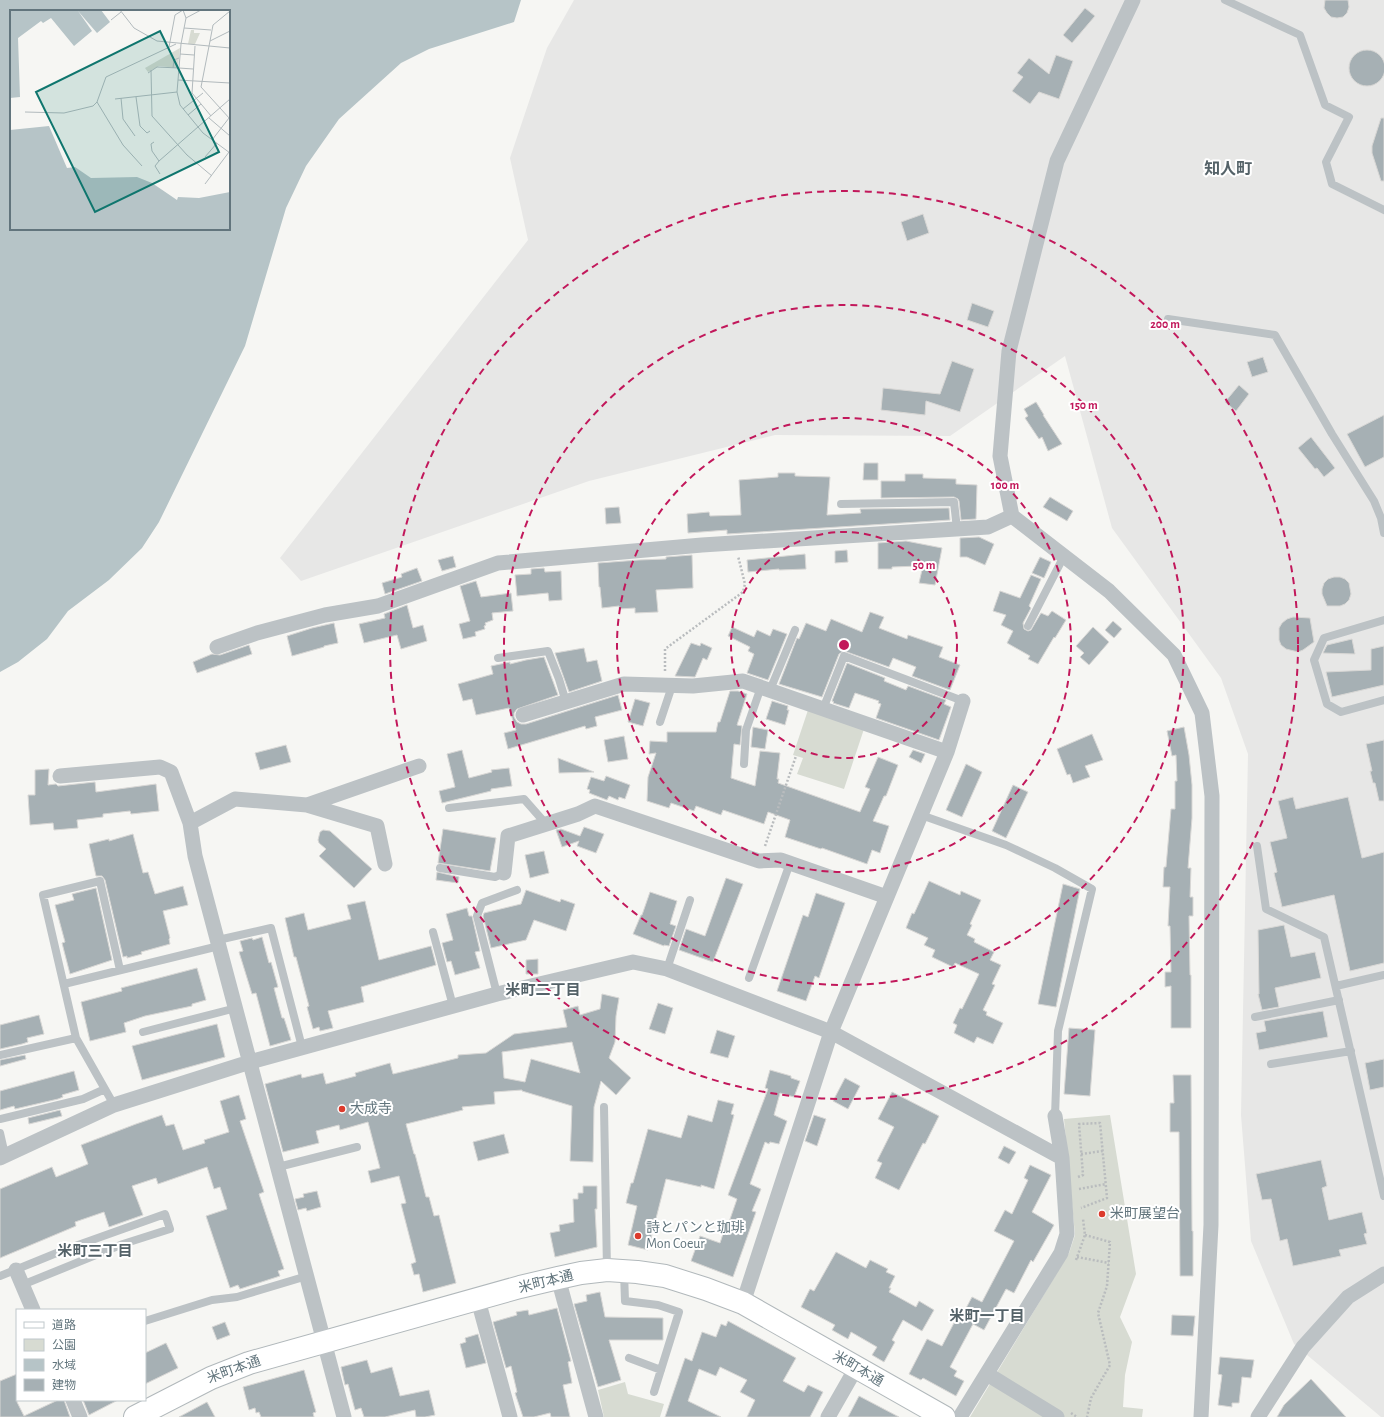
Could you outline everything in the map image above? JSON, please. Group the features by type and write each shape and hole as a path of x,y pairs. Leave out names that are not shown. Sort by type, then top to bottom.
{"street":[{"path":"1134,0 1057,161 1009,351 1000,456 1012,516 1109,591 1174,655 1202,713 1212,796 1211,1233 1202,1417"},
{"path":"217,646 257,633 324,615 378,606 498,563 735,543 988,527 1012,516"},
{"path":"523,715 624,684 693,686 743,681 947,752"},
{"path":"743,1303 831,1032 947,752 963,701"},
{"path":"307,805 419,766"},
{"path":"60,776 160,768 171,772 190,823 195,856 344,1417"},
{"path":"190,823 235,799 307,805 377,826 385,864"},
{"path":"504,873 508,836 578,814 595,806 759,861 781,860 887,897"},
{"path":"2,1157 114,1106 250,1062 497,994 633,962 667,969 831,1032 1062,1158"},
{"path":"960,1417 1061,1253 1067,1234 1062,1158 1055,1116"},
{"path":"16,1270 33,1309"},
{"name":"米町本通","path":"141,1416 211,1378 249,1363 558,1278 581,1273 616,1271 664,1276 706,1289 743,1303 944,1417"},
{"path":"1258,1417 1303,1347 1348,1297 1384,1274"},
{"path":"558,1278 596,1417"},
{"path":"478,1300 510,1417"},
{"path":"828,1417 856,1368"},
{"path":"987,1374 1057,1417"},
{"path":"73,1401 80,1417"}],"lane":[{"path":"1225,0 1300,35 1325,105 1349,117 1326,162 1332,184 1384,210"},
{"path":"1168,319 1275,335 1332,434 1374,501 1382,518 1384,533"},
{"path":"841,504 954,502 957,529"},
{"path":"1028,626 1064,556"},
{"path":"1384,620 1324,638 1314,660 1327,704 1340,712 1384,700"},
{"path":"744,764 746,730 795,630"},
{"path":"498,658 548,651 566,702"},
{"path":"823,709 844,656 963,701"},
{"path":"660,722 668,686"},
{"path":"449,808 524,799 546,824"},
{"path":"921,815 1006,845 1055,868 1092,889 1058,1031 1055,1116"},
{"path":"1257,846 1266,910 1324,937 1384,1196"},
{"path":"749,978 790,863"},
{"path":"440,868 495,877 504,873"},
{"path":"114,1106 76,1038 43,895 100,881 120,970"},
{"path":"497,994 477,916 482,903 517,890"},
{"path":"667,969 690,900"},
{"path":"64,984 271,928 302,1047"},
{"path":"433,932 453,1006"},
{"path":"1336,986 1384,975"},
{"path":"1255,1017 1339,1000"},
{"path":"143,1032 236,1008"},
{"path":"0,1055 76,1038"},
{"path":"1271,1064 1351,1051"},
{"path":"0,1119 83,1099 105,1089"},
{"path":"604,1107 616,1271 625,1301 658,1305 679,1312 654,1392"},
{"path":"0,1132 2,1157"},
{"path":"278,1167 357,1148"},
{"path":"0,1276 64,1250 165,1214 170,1229 123,1244 22,1285"},
{"path":"146,1321 212,1300 237,1297 307,1276"},
{"path":"629,1358 661,1370"}],"path":[{"path":"668,686 665,649 743,592 745,584 735,543"},
{"path":"759,861 796,756"},
{"path":"1079,1124 1100,1123 1107,1198 1081,1208"},
{"path":"1081,1154 1103,1151"},
{"path":"1079,1189 1106,1184"},
{"path":"1084,1235 1110,1242 1107,1286 1098,1313 1110,1365 1091,1398 1087,1417"},
{"path":"1077,1257 1109,1263"}],"shaded area":[{"path":"574,0 1384,0 1384,1417 1381,1417 1294,1344 1251,1241 1241,1115 1248,754 1221,678 1112,528 1065,356 950,436 775,435 589,481 301,581 280,558 528,240 510,158 547,48"}],"green space":[{"path":"808,710 864,729 844,789 797,774 803,758 793,755"},
{"path":"1110,1115 1136,1274 1120,1317 1132,1342 1125,1375 1123,1407 1143,1409 1142,1417 970,1417 1069,1253 1075,1235 1064,1119"},
{"path":"625,1382 628,1394 664,1404 660,1417 604,1417 598,1390"}],"water":[{"path":"0,0 521,0 514,22 429,49 401,63 339,119 306,166 286,208 245,346 159,522 142,548 109,580 68,611 47,639 18,662 0,672"}],"building":[{"path":"1325,0 1348,0 1349,7 1347,13 1343,17 1331,17 1324,8"},
{"path":"1085,8 1095,16 1072,43 1063,35"},
{"path":"1371,50 1380,55 1384,61 1384,75 1380,81 1371,86 1363,86 1354,81 1350,75 1349,64 1354,55 1360,51"},
{"path":"1056,55 1073,61 1059,99 1039,92 1030,104 1012,91 1023,77 1017,73 1029,58 1049,74"},
{"path":"1381,118 1384,118 1384,181 1381,181 1372,153 1372,146"},
{"path":"923,214 929,233 907,241 901,222"},
{"path":"972,303 994,311 988,327 967,320"},
{"path":"1263,357 1268,372 1252,377 1247,362"},
{"path":"952,361 974,369 960,412 926,401 925,415 881,410 883,388 940,394"},
{"path":"1239,385 1249,394 1236,411 1225,402"},
{"path":"1036,402 1062,444 1048,451 1042,437 1039,439 1025,418 1028,416 1024,409"},
{"path":"1384,415 1384,457 1365,467 1347,434"},
{"path":"1311,437 1335,468 1324,477 1317,468 1315,469 1298,448"},
{"path":"864,463 878,463 878,480 863,480"},
{"path":"778,473 795,473 795,476 830,477 827,515 861,513 860,509 949,508 950,520 727,534 727,530 688,533 687,514 709,512 710,516 741,515 739,480 778,477"},
{"path":"905,474 923,474 923,478 956,479 956,484 977,485 976,519 961,520 959,501 954,497 881,498 881,481 905,481"},
{"path":"1050,497 1073,511 1067,521 1043,507"},
{"path":"619,507 621,523 606,524 605,508"},
{"path":"979,537 994,544 985,565 967,557 960,557 960,538"},
{"path":"906,541 942,548 935,585 919,583 922,570 917,569 918,566 878,569 878,543"},
{"path":"847,550 848,562 835,563 835,551"},
{"path":"805,554 806,569 779,569 748,572 747,560"},
{"path":"692,555 693,588 656,590 658,612 635,613 635,608 619,609 619,606 602,608 598,563 666,559 666,557"},
{"path":"453,556 456,567 442,571 438,560"},
{"path":"1040,557 1051,562 1044,578 1032,573"},
{"path":"417,568 422,581 385,594 382,583 402,577 401,574"},
{"path":"544,568 545,572 561,571 562,600 549,601 548,593 517,596 515,575 531,574 531,569"},
{"path":"1031,575 1041,579 1029,606 1031,608 1023,623 1024,629 1028,631 1031,630 1041,613 1048,616 1052,611 1066,620 1038,664 1028,659 1030,656 1007,643 1013,631 1001,625 1006,615 993,611 1000,591 1020,598"},
{"path":"1334,577 1345,579 1349,583 1351,594 1349,600 1345,604 1340,606 1327,606 1322,594 1322,589 1324,583 1328,579"},
{"path":"476,581 481,597 511,593 513,611 492,613 493,620 485,623 485,629 475,632 476,636 463,639 459,624 470,621 460,586"},
{"path":"407,605 413,628 423,625 427,641 401,649 397,635 364,643 359,624 385,618 384,614"},
{"path":"870,612 884,617 879,628 907,639 908,635 943,647 939,657 960,665 950,690 912,676 916,667 893,658 889,667 844,651 839,654 822,697 779,684 797,638 799,639 806,623 826,631 831,619 862,632"},
{"path":"1293,617 1310,618 1314,642 1298,652 1286,649 1281,645 1279,640 1279,628 1282,623"},
{"path":"1113,621 1122,629 1114,638 1105,630"},
{"path":"334,623 338,643 292,656 287,636"},
{"path":"732,627 754,637 757,630 770,636 773,629 787,634 768,680 747,673 754,654 748,651 750,647 728,636"},
{"path":"1093,627 1109,642 1089,665 1080,657 1084,653 1076,646"},
{"path":"1352,639 1355,654 1323,653 1327,645"},
{"path":"691,643 700,646 701,643 712,648 707,660 703,658 695,677 675,676"},
{"path":"249,645 252,654 197,673 193,662 212,654 220,655"},
{"path":"1384,646 1384,685 1332,697 1326,672 1371,670 1371,649"},
{"path":"584,648 587,662 597,660 602,681 569,692 555,653"},
{"path":"544,657 558,695 517,709 514,713 514,717 517,722 526,724 618,695 622,710 595,717 597,726 586,729 585,726 508,749 504,733 516,730 509,708 476,715 472,699 463,701 458,684 493,674 491,666 510,662 510,664"},
{"path":"847,663 885,678 884,681 906,690 908,686 946,700 944,704 951,707 939,740 876,718 881,704 878,703 879,701 855,693 849,708 833,703 834,702 832,701"},
{"path":"730,691 738,691 747,694 737,725 742,726 740,745 734,744 731,778 755,786 760,751 780,753 777,779 779,779 778,783 860,812 870,789 865,787 878,757 898,765 886,796 884,796 873,821 889,826 880,853 872,850 867,864 785,837 790,820 768,812 764,824 723,810 721,815 696,806 694,811 671,803 669,808 647,801 648,777 656,753 649,754 650,741 667,742 667,732 716,732 718,722 720,722"},
{"path":"635,699 650,703 643,726 628,722"},
{"path":"772,701 788,706 787,710 789,710 785,725 766,719"},
{"path":"753,727 768,730 765,749 751,747"},
{"path":"1184,727 1192,785 1192,818 1188,868 1191,868 1190,897 1193,897 1193,916 1189,916 1191,1028 1171,1028 1171,986 1165,987 1165,972 1171,972 1170,926 1168,926 1170,887 1163,887 1171,809 1175,809 1175,781 1177,781 1176,755 1172,756 1167,731"},
{"path":"1092,734 1103,760 1085,766 1090,777 1073,783 1070,774 1067,775 1057,749"},
{"path":"624,736 628,759 608,762 604,740"},
{"path":"1384,740 1384,801 1379,801 1375,783 1373,783 1370,771 1372,771 1366,744"},
{"path":"286,745 291,762 260,770 255,753"},
{"path":"462,750 469,778 492,772 491,770 509,768 512,786 491,789 491,791 442,803 439,791 455,787 447,754"},
{"path":"913,750 925,754 921,763 909,757"},
{"path":"558,758 594,772 559,773"},
{"path":"966,764 982,772 962,817 946,810"},
{"path":"49,769 48,785 56,784 58,786 95,782 96,792 156,784 159,811 131,814 130,811 103,814 103,817 77,820 78,828 54,830 53,823 30,825 28,795 35,795 35,770"},
{"path":"606,776 630,785 625,799 619,797 618,800 609,796 607,800 589,793 590,790 587,789 591,777 604,781"},
{"path":"1013,785 1028,792 1006,838 992,831"},
{"path":"1293,797 1296,809 1348,797 1362,858 1384,852 1384,963 1350,971 1334,895 1282,907 1274,873 1277,872 1270,842 1287,838 1278,801"},
{"path":"584,827 604,834 596,853 577,846 579,841 562,847 556,830 561,829 580,836"},
{"path":"443,829 496,838 490,871 438,863"},
{"path":"323,830 330,831 372,869 354,888 319,856 326,849 319,843 318,840 320,832"},
{"path":"133,834 143,873 148,872 155,894 183,886 188,905 163,911 170,938 170,944 141,952 142,954 127,958 127,956 123,957 105,880 102,876 96,876 89,844 109,839 109,841"},
{"path":"544,851 549,873 530,878 525,855"},
{"path":"437,872 459,877 458,883 436,880"},
{"path":"726,878 743,884 713,962 679,950 686,929 705,936"},
{"path":"929,881 960,895 961,891 981,900 970,924 972,925 967,935 975,939 974,942 994,952 990,960 1001,965 992,984 995,985 983,1010 987,1012 986,1015 1003,1023 993,1044 977,1037 974,1043 954,1033 957,1025 953,1023 960,1008 962,1009 979,974 955,963 953,967 932,957 935,950 924,945 928,938 906,928 912,913 914,914"},
{"path":"1063,884 1080,889 1056,1007 1038,1004"},
{"path":"96,888 112,960 70,974 62,943 65,942 55,905 74,900 72,894"},
{"path":"526,890 560,902 561,899 575,904 566,931 534,920 526,940 491,948 483,916 484,913 521,904"},
{"path":"650,892 677,901 670,924 676,926 669,946 664,946 633,934 642,915"},
{"path":"816,893 845,903 819,978 815,976 806,1001 777,991 803,915 808,917"},
{"path":"365,901 379,960 431,946 436,965 361,987 364,1002 328,1011 333,1028 320,1031 319,1027 313,1029 307,1007 309,1006 296,957 294,957 285,918 304,913 308,930 351,919 347,905"},
{"path":"467,908 469,916 472,916 480,951 475,952 480,968 455,975 451,961 447,962 442,943 453,940 446,914"},
{"path":"1284,925 1291,957 1315,952 1321,978 1275,988 1279,1007 1262,1010 1258,994 1258,930"},
{"path":"262,937 269,963 271,962 278,987 274,988 282,1018 284,1018 291,1040 270,1046 256,993 252,994 239,952 243,951 240,941 252,938 253,940"},
{"path":"538,959 538,974 526,974 526,960"},
{"path":"197,968 206,1000 192,1004 192,1006 145,1016 124,1023 126,1032 90,1041 81,1002 122,991 121,988"},
{"path":"602,994 619,998 616,1016 615,1042 609,1058 631,1078 616,1095 601,1081 594,1107 593,1162 570,1161 572,1106 522,1090 494,1092 495,1104 462,1107 463,1110 406,1124 426,1197 429,1197 434,1216 439,1215 456,1283 423,1292 419,1274 414,1275 411,1264 416,1262 401,1204 406,1203 399,1176 371,1183 368,1171 380,1168 368,1122 340,1130 339,1125 316,1131 319,1143 283,1152 265,1084 301,1074 302,1078 323,1073 326,1084 356,1076 355,1073 390,1063 393,1074 458,1058 458,1055 486,1053 514,1034 567,1027 563,1010 578,1006 580,1015 600,1009","holes":["572,1042 580,1073 531,1059 525,1082 504,1078 502,1052"]},
{"path":"658,1003 673,1008 665,1034 649,1029"},
{"path":"1323,1011 1328,1037 1259,1050 1256,1033 1266,1031 1264,1021"},
{"path":"39,1015 44,1034 27,1038 28,1042 0,1049 0,1025"},
{"path":"217,1024 225,1057 142,1080 132,1046"},
{"path":"1069,1028 1095,1030 1090,1096 1064,1094"},
{"path":"717,1030 735,1036 728,1058 710,1053"},
{"path":"25,1055 26,1059 0,1066 0,1060"},
{"path":"1384,1059 1384,1087 1370,1090 1365,1063"},
{"path":"770,1070 791,1076 791,1078 800,1081 794,1097 780,1093 774,1115 787,1121 779,1144 770,1142 769,1144 765,1142 750,1184 761,1189 752,1211 756,1212 733,1277 691,1261 700,1236 720,1243 726,1225 728,1225 737,1199 728,1195 768,1089 765,1088"},
{"path":"74,1071 79,1090 62,1095 63,1097 58,1099 15,1109 14,1106 0,1110 0,1091"},
{"path":"1173,1075 1191,1075 1193,1276 1180,1276 1179,1132 1170,1132 1170,1103 1174,1103"},
{"path":"845,1078 860,1086 848,1109 833,1101"},
{"path":"892,1092 939,1116 925,1144 923,1143 899,1190 875,1178 882,1163 877,1161 894,1127 878,1119"},
{"path":"239,1095 246,1119 240,1121 264,1192 259,1194 284,1269 278,1271 280,1276 240,1289 238,1285 230,1288 206,1216 227,1209 220,1187 214,1189 207,1167 158,1184 156,1178 132,1186 143,1215 109,1227 104,1212 75,1222 76,1226 0,1258 0,1189 52,1167 56,1177 88,1164 81,1145 162,1115 166,1126 174,1124 183,1150 205,1143 204,1140 229,1132 220,1101"},
{"path":"718,1100 734,1104 731,1114 734,1115 714,1189 701,1185 701,1187 666,1179 648,1250 628,1245 637,1206 626,1203 648,1129 681,1138 688,1115 712,1122"},
{"path":"60,1110 62,1116 29,1124 28,1118"},
{"path":"814,1115 826,1119 817,1146 805,1141"},
{"path":"504,1134 509,1153 478,1161 473,1142"},
{"path":"1004,1146 1016,1152 1009,1164 998,1158"},
{"path":"1321,1160 1327,1186 1322,1188 1329,1220 1362,1212 1367,1233 1364,1234 1367,1244 1339,1250 1341,1256 1293,1266 1287,1239 1280,1241 1271,1199 1262,1200 1256,1174"},
{"path":"1030,1165 1051,1175 1032,1212 1054,1225 1033,1262 1031,1260 1014,1293 1006,1289 984,1330 973,1324 950,1367 957,1371 954,1376 964,1381 956,1396 923,1378 921,1380 909,1374 927,1339 942,1346 955,1321 958,1323 972,1297 982,1302 1014,1241 994,1231 1005,1210 1012,1214 1028,1180 1024,1178"},
{"path":"583,1186 597,1186 597,1209 595,1209 597,1247 555,1257 550,1233 560,1231 559,1225 574,1222 573,1199 578,1199 578,1193 583,1193"},
{"path":"317,1191 321,1207 307,1211 306,1208 298,1210 295,1199 304,1197 303,1194"},
{"path":"836,1252 866,1268 870,1260 888,1269 886,1272 895,1276 889,1288 891,1288 889,1292 916,1307 919,1301 934,1310 922,1331 903,1320 892,1340 895,1342 884,1362 872,1355 877,1347 851,1332 848,1339 832,1330 835,1325 801,1307 810,1289 814,1291"},
{"path":"600,1292 605,1317 663,1318 663,1340 609,1340 621,1380 598,1387 574,1304 587,1301 586,1295"},
{"path":"557,1308 571,1361 568,1362 572,1383 563,1385 570,1417 551,1417 550,1413 534,1417 523,1417 515,1393 517,1392 511,1366 506,1368 493,1322 517,1315 516,1312 528,1310 529,1315"},
{"path":"1172,1315 1195,1316 1193,1336 1171,1335"},
{"path":"728,1321 796,1358 783,1381 804,1392 808,1385 823,1392 810,1417 747,1417 755,1400 740,1392 747,1380 720,1367 716,1376 699,1369 688,1401 721,1417 665,1417 685,1358 692,1361 702,1332 716,1337 721,1324 726,1326"},
{"path":"225,1322 230,1335 217,1340 212,1327"},
{"path":"478,1334 486,1363 466,1368 460,1344 466,1342 465,1338"},
{"path":"166,1343 178,1368 146,1384 146,1353"},
{"path":"1220,1357 1254,1360 1251,1378 1242,1377 1239,1403 1232,1403 1232,1407 1218,1405 1222,1375 1218,1374"},
{"path":"367,1360 371,1373 392,1367 400,1396 429,1390 435,1415 416,1417 415,1410 385,1417 364,1417 361,1408 355,1410 348,1384 345,1385 341,1367"},
{"path":"304,1370 316,1412 313,1413 314,1417 261,1417 259,1412 256,1413 255,1408 249,1410 243,1387"},
{"path":"16,1374 16,1401 24,1416 56,1401 64,1401 70,1417 0,1417 0,1381"},
{"path":"1311,1379 1346,1417 1277,1417 1284,1405"},
{"path":"859,1396 899,1417 848,1417"},
{"path":"83,1401 116,1401 89,1415"},
{"path":"207,1402 215,1417 179,1417"}],"place":[{"name":"大成寺","path":"342,1109"},
{"name":"米町展望台","path":"1102,1214"},
{"name":"詩とパンと珈琲 Mon Coeur","path":"638,1236"}],"district":[{"name":"知人町","path":"1228,169"},
{"name":"米町二丁目","path":"543,990"},
{"name":"米町三丁目","path":"95,1251"},
{"name":"米町一丁目","path":"987,1316"}]}
